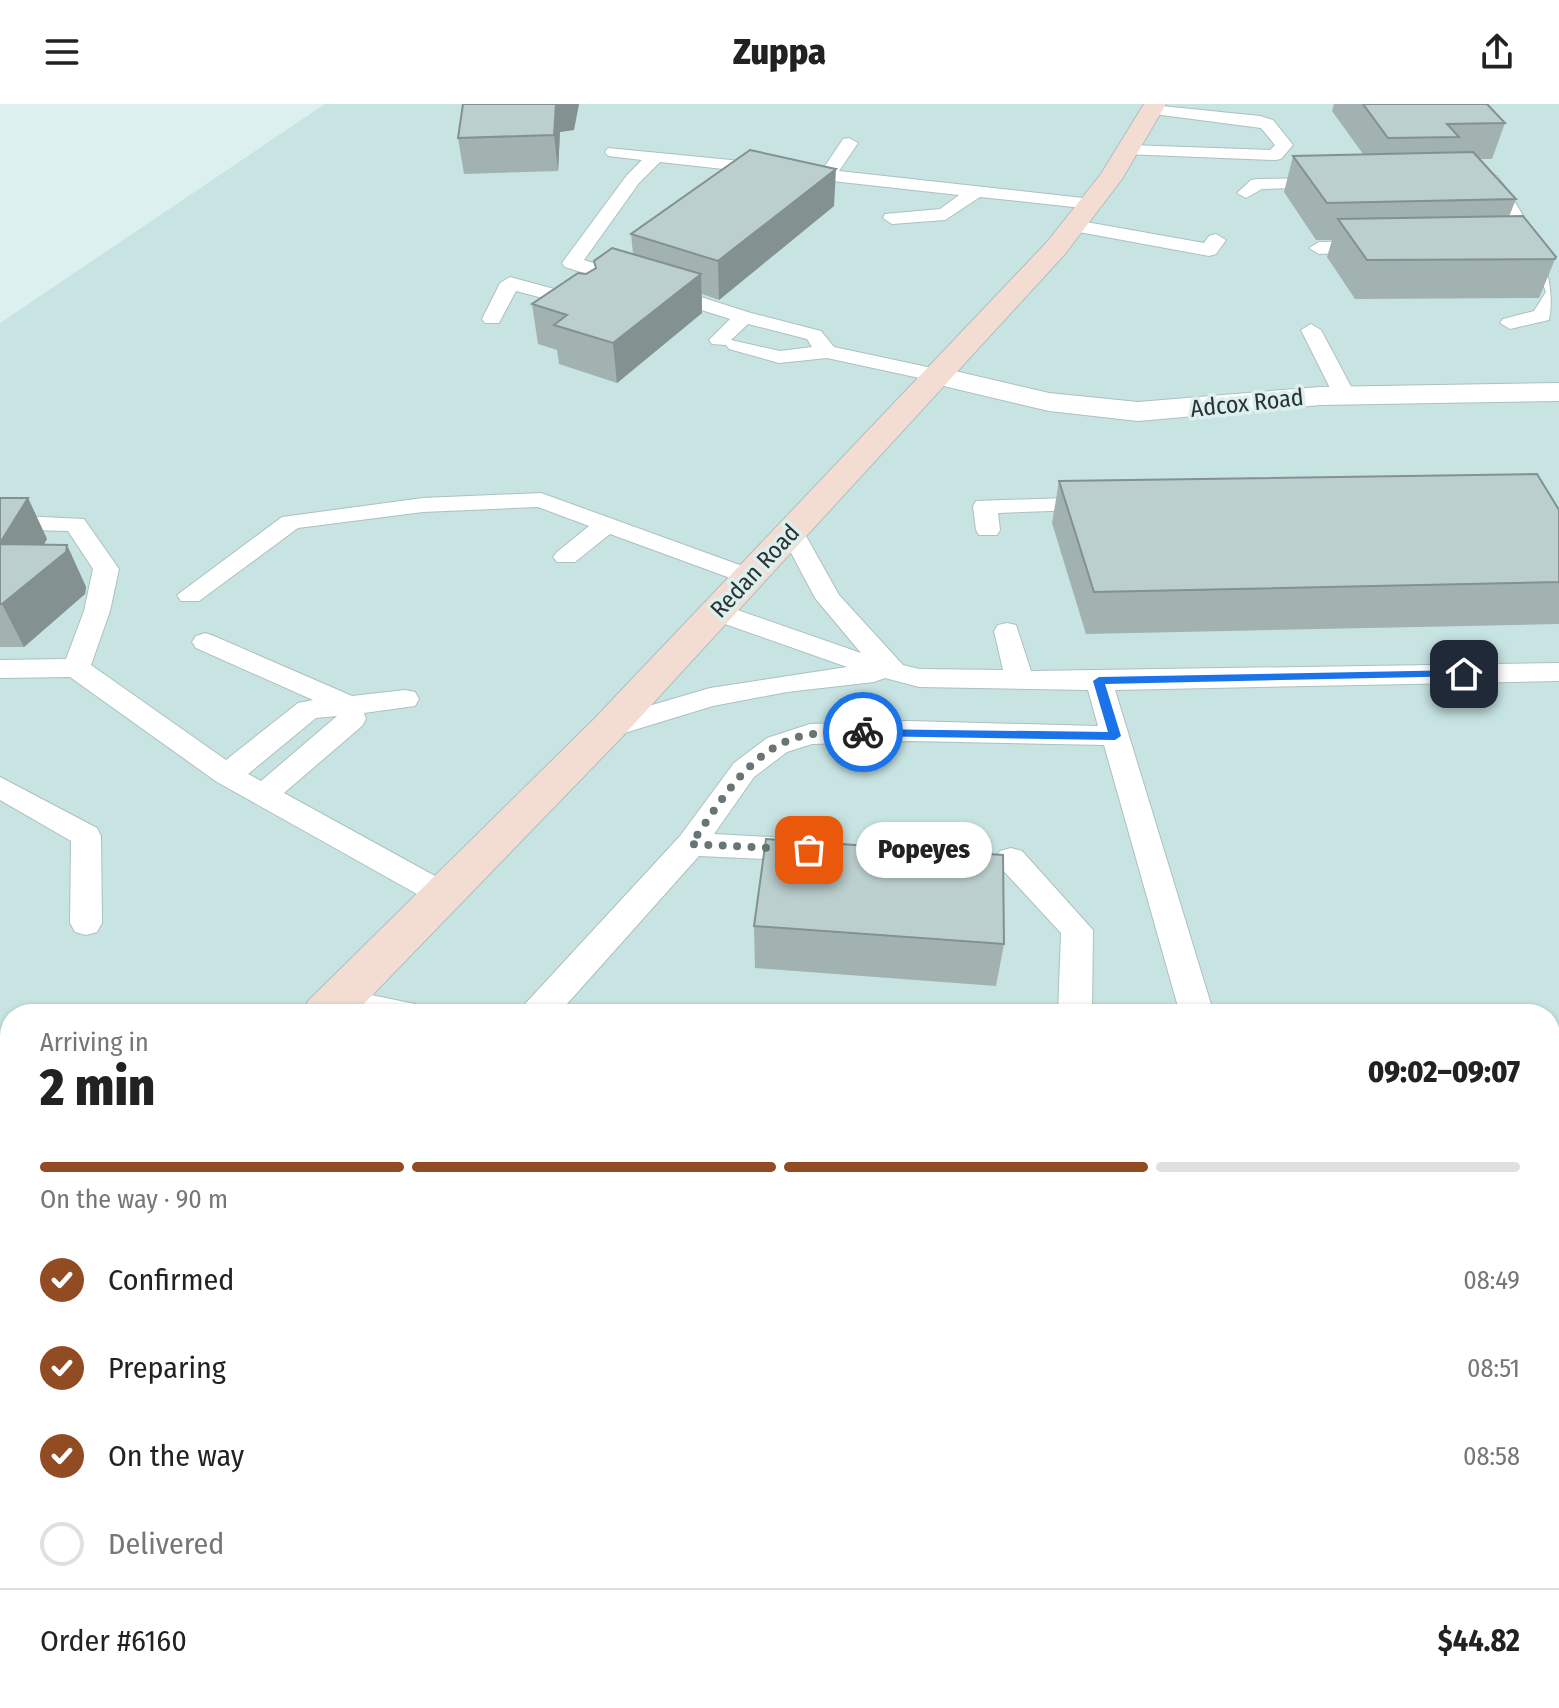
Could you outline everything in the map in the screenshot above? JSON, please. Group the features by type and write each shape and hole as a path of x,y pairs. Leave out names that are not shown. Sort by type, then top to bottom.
{"main road":[{"name":"Redan Road","path":"335,1004 608,728 938,376 1084,215 1130,150 1154,107"}],"street":[{"name":"Adcox Road","path":"938,376 1008,394 1117,411 1177,411 1275,398 1344,394 1559,392"}],"lane":[{"path":"1130,150 1253,156 1275,155 1284,145 1267,124 1254,120 1154,107"},
{"path":"827,176 849,143"},
{"path":"614,152 975,192 1084,215 1209,250 1216,240"},
{"path":"540,291 572,263 633,179 655,157"},
{"path":"1460,181 1491,180 1538,245 1556,292 1542,316 1510,323"},
{"path":"1246,193 1257,184 1351,183"},
{"path":"892,218 945,214 975,192"},
{"path":"1507,245 1538,245"},
{"path":"1319,248 1397,247"},
{"path":"572,263 744,317 814,335 827,352"},
{"path":"492,319 510,283 588,304"},
{"path":"744,317 728,342 773,362 827,352 938,376"},
{"path":"1311,330 1344,394"},
{"path":"190,595 291,522 423,505 541,500 604,526 750,577"},
{"path":"988,530 985,506 1126,503"},
{"path":"0,522 75,524 106,569 97,611 76,668"},
{"path":"566,557 604,526"},
{"path":"792,532 828,598 893,671"},
{"path":"717,612 827,653 919,678 1099,681 1559,672"},
{"path":"1007,631 1019,678"},
{"path":"205,642 346,704 352,719 263,795"},
{"path":"0,669 76,668 227,775 444,895"},
{"path":"608,728 710,697 787,683 893,671"},
{"path":"1099,681 1194,1004"},
{"path":"227,775 308,710 405,699"},
{"path":"546,1004 691,844 744,770 777,745 810,734 909,731 1115,736"},
{"path":"0,787 86,836 86,923"},
{"path":"691,844 809,850"},
{"path":"1011,859 1077,930 1075,1004"}],"shaded area":[{"path":"325,104 1559,104 1559,1004 0,1004 0,323"}],"building":[{"path":"463,104 556,104 554,135 458,138"},
{"path":"1363,104 1487,104 1505,123 1447,124 1459,137 1388,138"},
{"path":"750,150 836,169 718,261 631,234"},
{"path":"1473,152 1516,199 1327,203 1293,156"},
{"path":"1523,216 1555,259 1367,260 1338,219"},
{"path":"612,248 701,274 613,343 554,325 567,315 532,304 578,273 586,274 596,268 594,261"},
{"path":"1537,474 1559,510 1559,582 1094,592 1059,481"},
{"path":"0,498 28,498 0,543"},
{"path":"0,544 67,545 66,552 0,604"},
{"path":"766,839 1003,855 1004,944 754,926"}],"way so far":[{"path":"809,850 691,844 744,770 777,745 810,734 863,732"}],"place":[{"name":"Popeyes","path":"809,850"}],"route":[{"path":"863,732 1115,736 1099,681 1464,674"}]}
